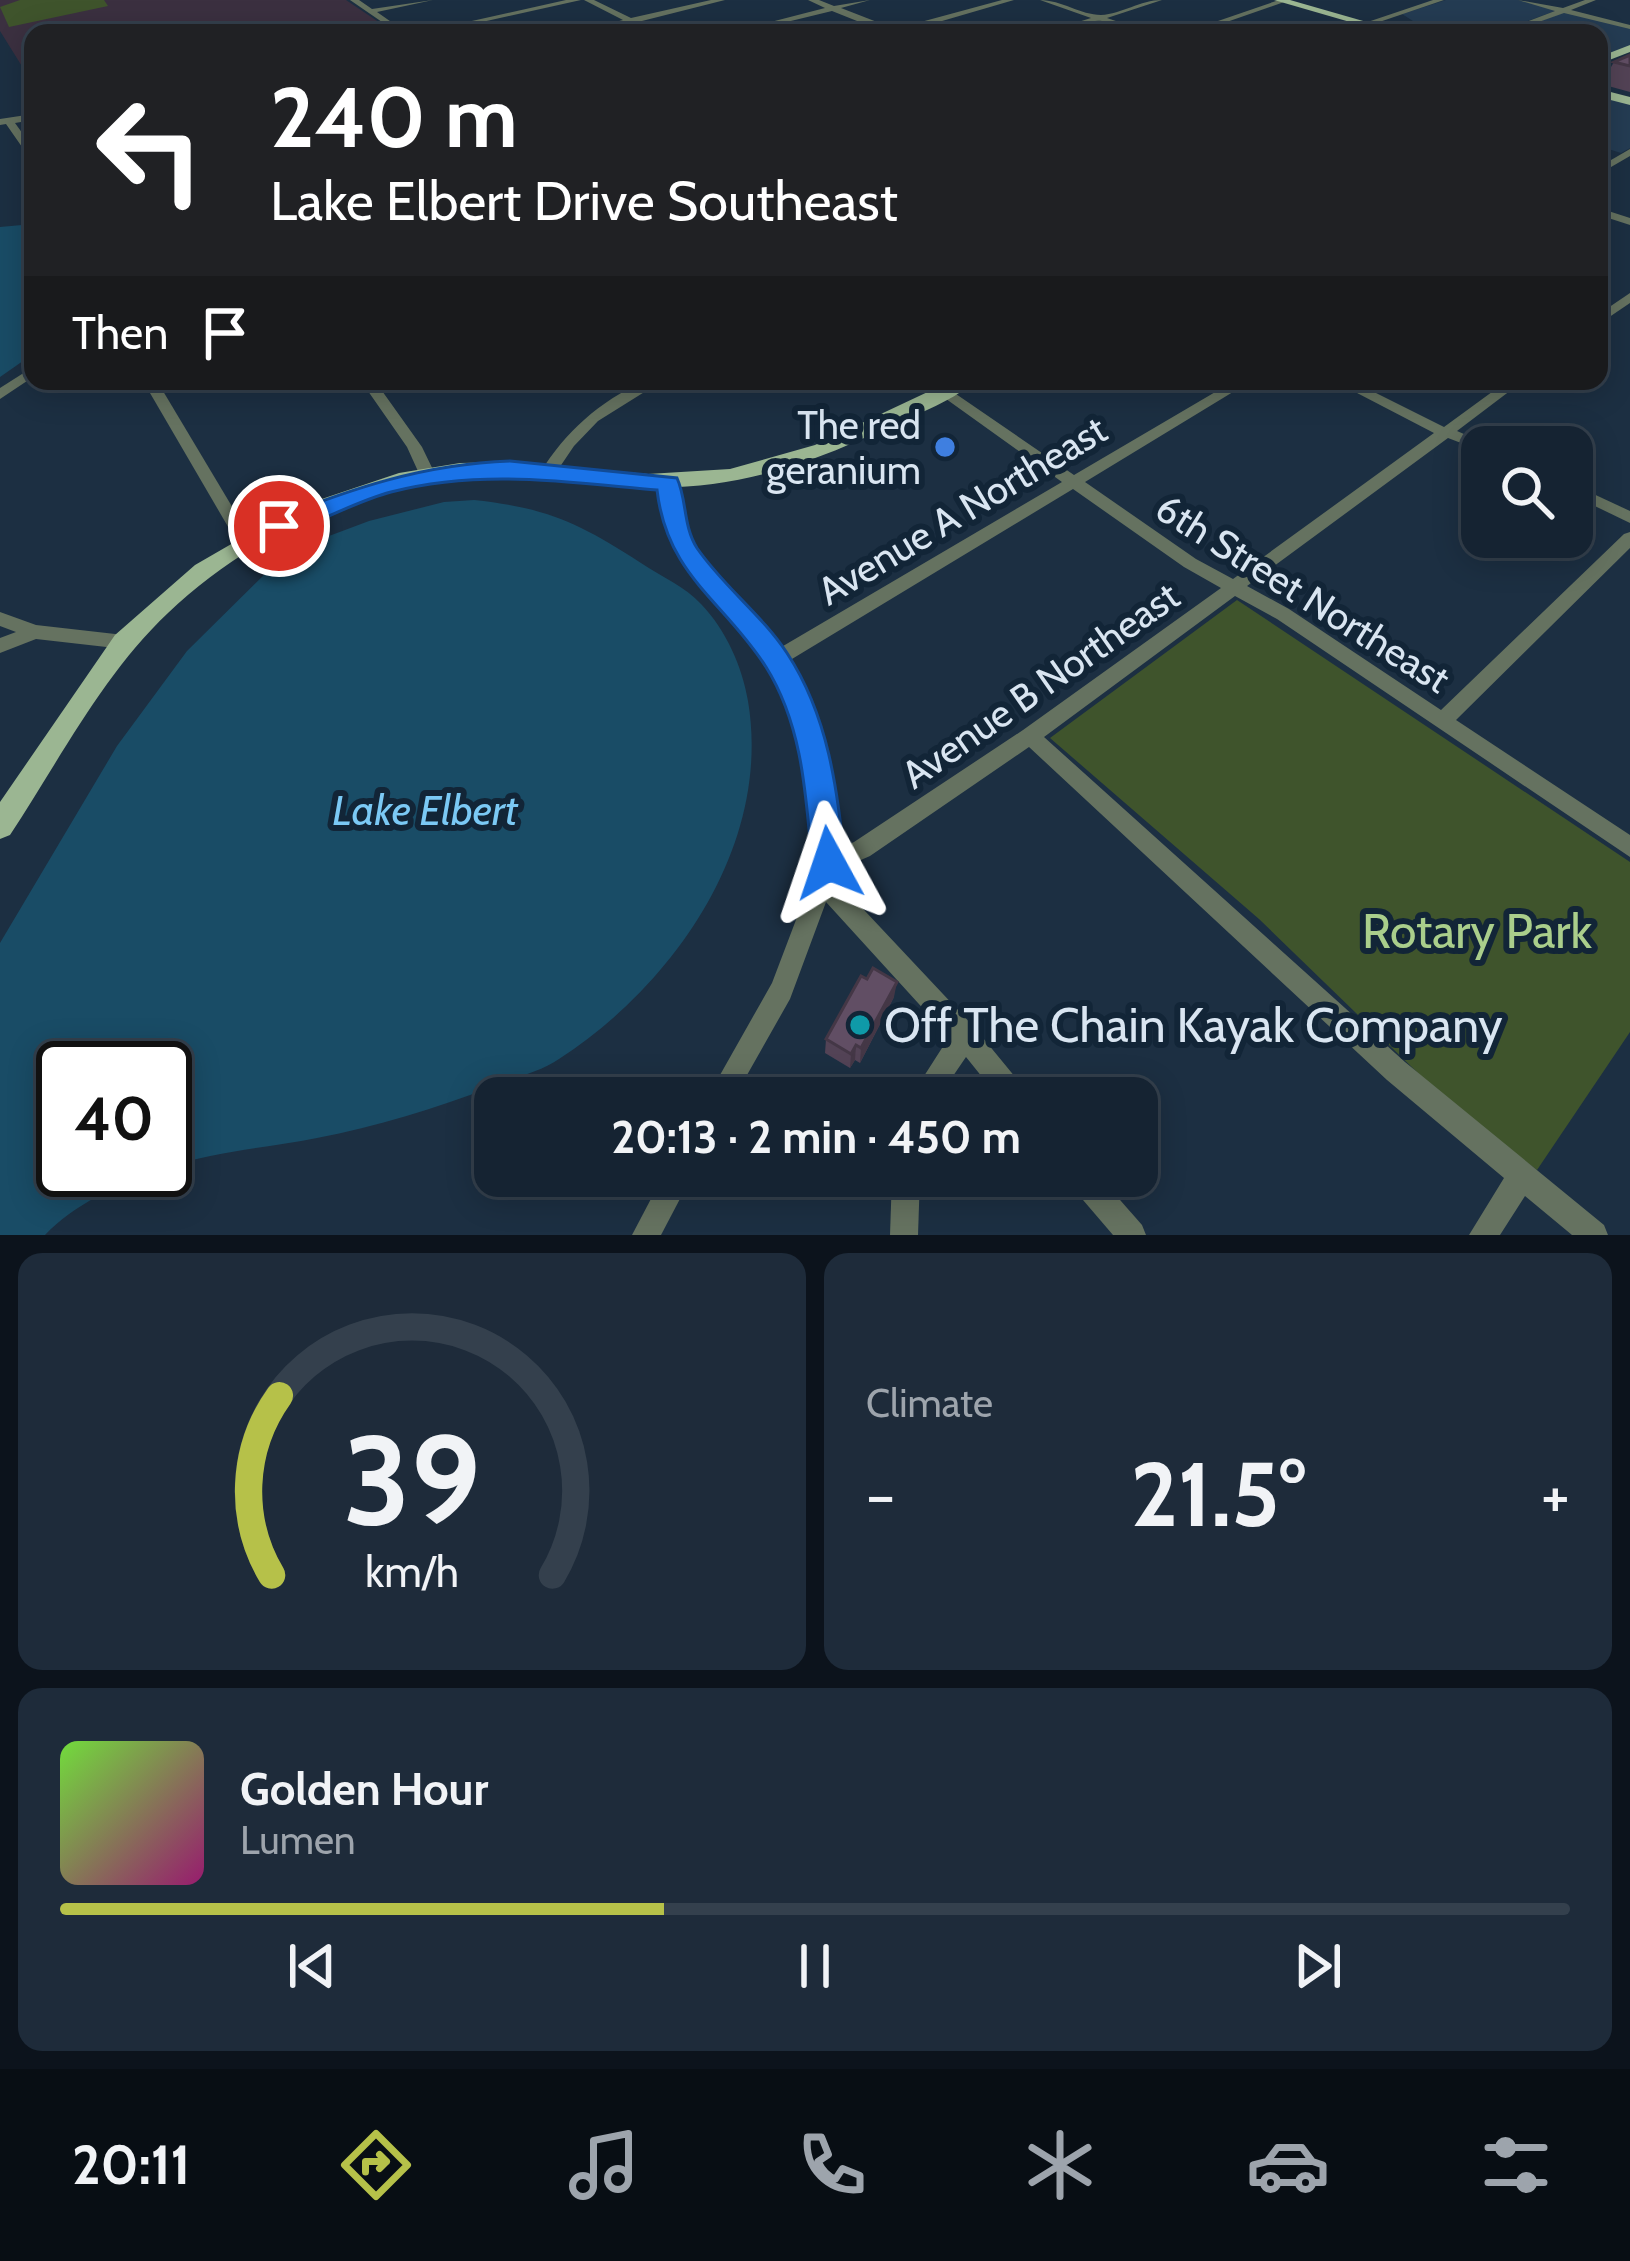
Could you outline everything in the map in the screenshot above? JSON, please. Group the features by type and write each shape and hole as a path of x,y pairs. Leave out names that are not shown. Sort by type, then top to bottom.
{"main road":[{"path":"1275,1 1358,24"},
{"path":"0,826 124,642 168,596 247,545 326,506 428,476 485,469 668,484 785,463 838,444 929,390"}],"street":[{"path":"354,0 390,24"},
{"path":"371,11 428,0"},
{"path":"464,24 577,0"},
{"path":"588,0 637,24"},
{"path":"618,24 721,0"},
{"path":"812,0 872,24"},
{"path":"768,24 866,0"},
{"path":"926,24 1010,0"},
{"path":"1044,0 1118,24"},
{"path":"1078,24 1158,0"},
{"path":"1365,24 1440,0"},
{"path":"1522,0 1630,27"},
{"path":"1525,24 1592,0"},
{"path":"1212,24 1275,1"},
{"path":"155,390 247,545"},
{"path":"374,390 428,476"},
{"path":"548,473 556,456 592,417 634,390"},
{"name":"6th Street Northeast","path":"942,390 1071,482 1236,590 1283,614 1630,847"},
{"name":"Avenue A Northeast","path":"776,659 1229,390"},
{"path":"1359,390 1434,428 1461,436"},
{"name":"Avenue B Northeast","path":"824,872 1030,736 1236,590 1504,390"},
{"path":"668,484 674,526 687,553 776,659 798,700 816,751 824,872 781,990 731,1077"},
{"path":"1593,500 1630,518"},
{"path":"1442,721 1627,547"},
{"path":"0,619 35,632 124,642"},
{"path":"0,646 35,632"},
{"path":"1030,736 1379,1056 1594,1235"},
{"path":"824,872 999,1077"},
{"path":"937,1077 965,1036"},
{"path":"1483,1235 1523,1175"},
{"path":"646,1235 667,1197"},
{"path":"904,1235 905,1197"},
{"path":"1099,1197 1132,1235"}],"shaded area":[{"path":"0,0 346,0 382,24 24,24 24,70 0,31"},
{"path":"1446,0 1518,0 1558,10 1519,24 1418,24 1402,14"},
{"path":"1565,12 1630,28 1630,46 1608,55 1608,24 1532,24"},
{"path":"1608,97 1630,103 1630,148 1621,153 1608,149"}],"green space":[{"path":"20,0 104,0 108,6 9,27 0,7"},
{"name":"Rotary Park","path":"1237,600 1630,862 1630,1032 1537,1170 1453,1107 1259,919 1050,738"}],"water":[{"path":"24,225 24,360 0,377 0,227"},
{"name":"Lake Elbert","path":"474,500 523,508 599,537 688,592 725,637 748,701 752,754 745,807 706,906 641,992 559,1059 519,1077 474,1077 474,1094 317,1138 192,1160 192,1041 36,1041 36,1197 96,1197 45,1235 0,1235 0,943 117,746 187,651 267,572 305,545 369,521 444,502"}],"building":[{"name":"Off The Chain Kayak Company","path":"873,968 897,982 861,1048 856,1045 851,1054 826,1039 861,976 867,979"}],"place":[{"name":"The red geranium","path":"945,447"},
{"name":"Off The Chain Kayak Company","path":"860,1025"}],"route":[{"path":"279,526 381,486 457,471 510,469 668,484 674,526 687,553 776,659 798,700 818,764 829,863"}]}
